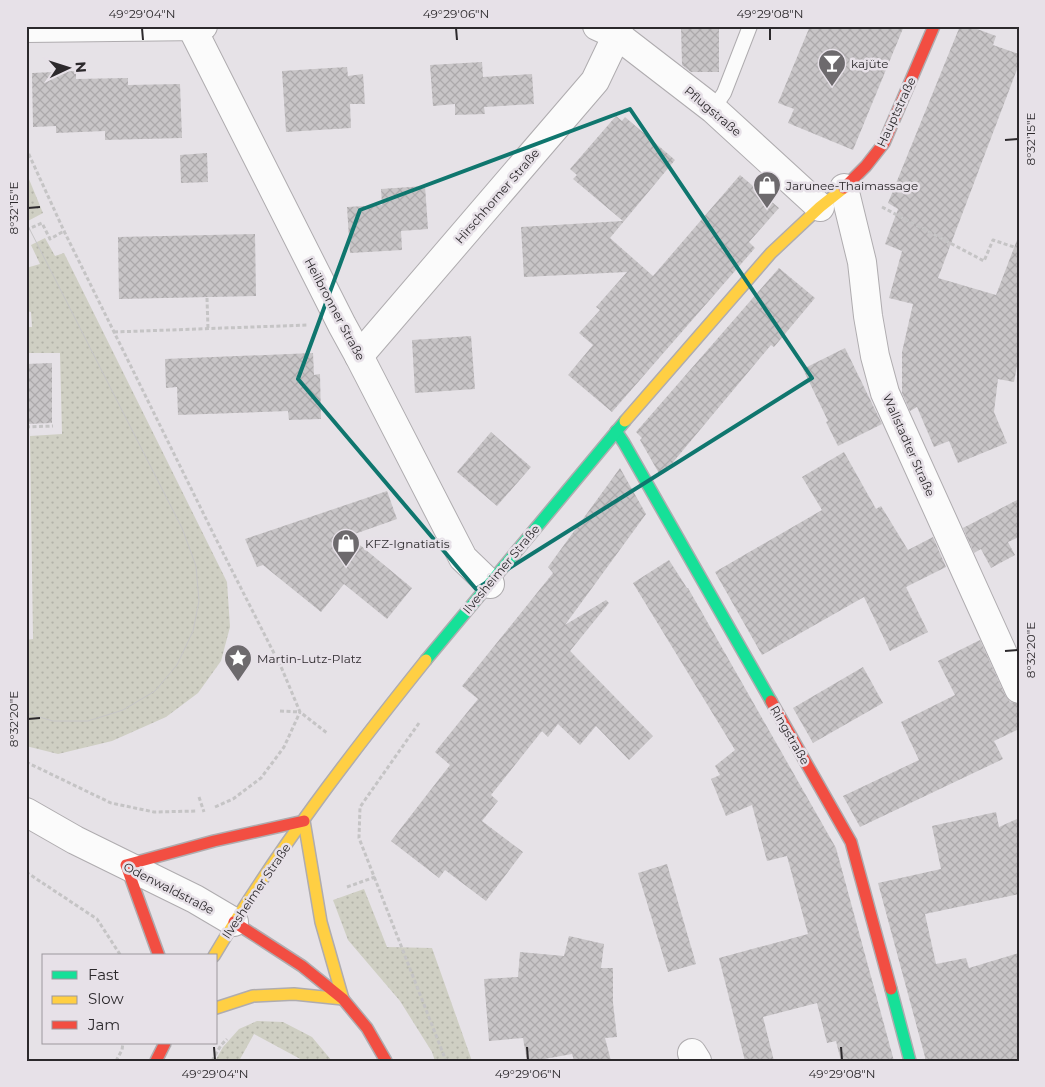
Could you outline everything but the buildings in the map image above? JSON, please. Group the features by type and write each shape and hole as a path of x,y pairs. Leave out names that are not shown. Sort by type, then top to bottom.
{"street":[{"name":"Heilbronner Straße","path":"191,26 463,558 490,584"},
{"path":"26,28 203,26"},
{"name":"Hauptstraße","path":"820,207 844,188 866,166 884,143 934,26"},
{"name":"Pflugstraße","path":"611,29 714,110 820,207"},
{"name":"Hirschhorner Straße","path":"359,356 595,81 611,29"},
{"name":"Wallstadter Straße","path":"844,188 862,262 875,356 885,393 1019,689"},
{"name":"Ilvesheimer Straße","path":"215,954 278,856 357,747 439,643 490,584 560,497 771,253 820,207"},
{"name":"Ringstraße","path":"616,432 850,842 910,1061"},
{"name":"Odenwaldstraße","path":"26,812 75,840 195,899 302,966 343,999 367,1028 386,1061"},
{"path":"158,954 126,866 214,841 304,821 321,922 343,999 294,994 253,996 218,1007"},
{"path":"156,1061 164,1044"}],"lane":[{"path":"714,110 724,93 750,26"}],"path":[{"path":"26,148 64,231 282,669 300,712 284,747 261,778 233,799 204,811 154,812 111,803 26,762"},
{"path":"26,230 42,223 50,239 64,231"},
{"path":"920,226 984,260 993,240 1014,247"},
{"path":"207,298 208,329"},
{"path":"114,332 342,324"},
{"path":"26,427 53,426"},
{"path":"280,711 300,712"},
{"path":"420,721 360,807 359,838 446,1061"},
{"path":"199,798 204,811"},
{"path":"26,872 97,919 120,954"},
{"path":"116,1061 123,1044"}],"highlighted area":[{"path":"630,109 812,378 476,589 298,379 360,210"}],"shaded area":[{"path":"26,172 43,213 26,222"},
{"path":"45,238 55,256 64,253 227,582 230,627 221,661 198,693 166,717 112,741 58,754 26,746 26,640 33,639 30,436 62,434 60,353 26,353 26,327 32,327 31,312 26,311 26,268 40,264 31,245"},
{"path":"364,889 387,947 432,948 472,1061 435,1061 432,1052 400,1001 348,940 333,900"},
{"path":"257,1021 283,1022 312,1037 332,1061 304,1061 254,1034 239,1061 215,1061 223,1047 239,1029"}],"tram line":[{"path":"26,222 182,528 196,566 199,601 193,631 177,665 155,691 123,710 88,721 53,721 26,713"}],"traffic: fast":[{"path":"426,660 625,421"},
{"path":"616,431 771,701"},
{"path":"891,989 910,1061"}],"traffic: slow":[{"path":"625,421 771,253 820,207 844,188"},
{"path":"215,954 288,841 426,660"},
{"path":"304,821 321,922 343,999"},
{"path":"218,1007 253,996 294,994 343,999"}],"traffic: jam":[{"path":"844,188 866,166 884,143 934,26"},
{"path":"771,701 851,842 891,989"},
{"path":"158,954 126,865 214,841 304,821"},
{"path":"234,922 302,966 343,999 367,1028 386,1061"},
{"path":"156,1061 164,1044"}],"place":[{"name":"kajüte","path":"832,87"},
{"name":"Jarunee-Thaimassage","path":"767,209"},
{"name":"KFZ-Ignatiatis","path":"346,567"},
{"name":"Martin-Lutz-Platz","path":"238,682"}]}
